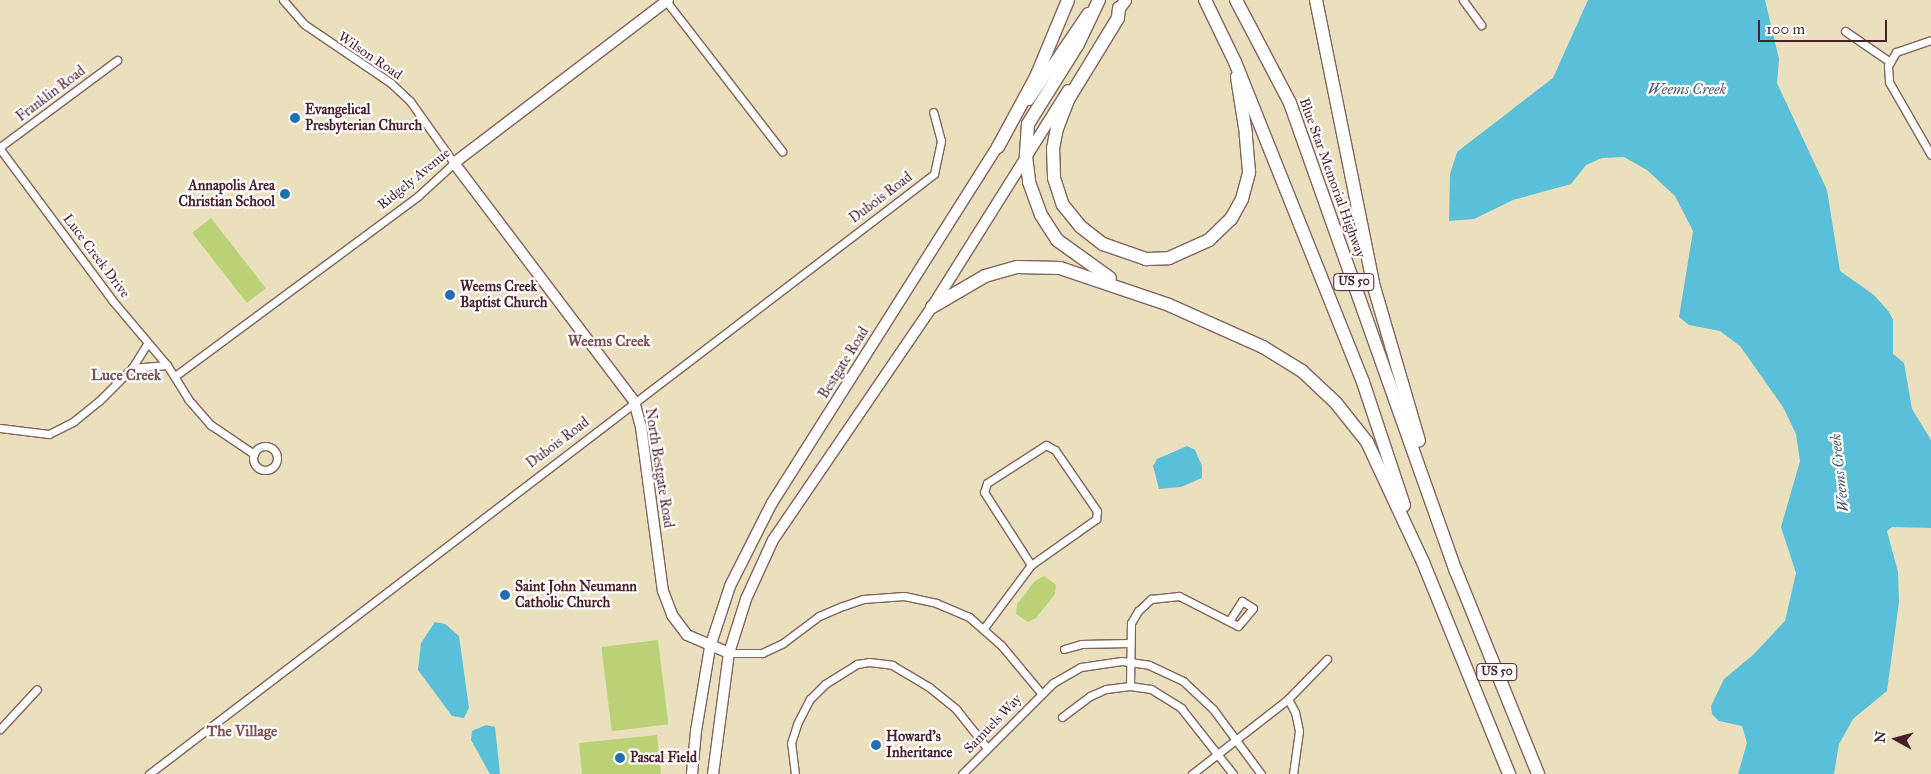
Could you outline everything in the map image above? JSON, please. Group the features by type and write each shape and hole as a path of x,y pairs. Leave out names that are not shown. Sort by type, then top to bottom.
{"highway":[{"path":"998,147 1036,77 1068,0"},
{"path":"1098,0 1078,44 1028,124 1026,156 1029,182 1041,215 1057,240 1122,287"},
{"name":"US 50","path":"1205,0 1235,62 1363,382 1423,562 1509,774"},
{"name":"Blue Star Memorial Highway","path":"1236,0 1290,104 1456,571"},
{"path":"1308,0 1330,83"},
{"path":"1316,0 1330,83 1374,287 1456,571"},
{"path":"1122,4 1118,18 1068,100 1057,128 1054,148 1054,178 1063,205 1081,227 1103,244 1146,259 1169,258 1209,240 1231,219 1242,199 1248,172 1246,134 1235,62"},
{"path":"932,306 985,276 1017,267 1060,268 1122,287 1263,347 1302,371 1336,402 1367,442 1423,562"},
{"name":"US 50","path":"1456,571 1538,774"}],"main road":[{"name":"Bestgate Road","path":"692,774 696,731 710,647 730,586 772,503 998,147 1098,0"},
{"name":"Ridgely Avenue","path":"454,163 667,1"},
{"path":"713,774 729,653 746,599 774,540 932,306 1122,4"},
{"name":"North Bestgate Road","path":"454,163 634,401 641,426 663,591 672,615 687,635 710,647 729,653"}],"street":[{"name":"Wilson Road","path":"283,0 304,24 391,83 410,101 454,163"},
{"path":"1462,0 1481,26"},
{"path":"667,1 782,151"},
{"path":"1845,31 1890,62"},
{"path":"1931,40 1896,52 1890,62 1889,82 1931,155"},
{"name":"Franklin Road","path":"0,148 117,60"},
{"name":"Dubois Road","path":"149,774 634,401 934,174 941,141 932,112"},
{"name":"Luce Creek Drive","path":"0,148 147,344 176,376 188,399 210,426 254,454"},
{"name":"Ridgely Avenue","path":"176,376 418,196 454,163"},
{"path":"0,428 49,434 74,421 99,402 132,368 147,344"},
{"path":"132,368 167,365"},
{"path":"984,628 1031,565 1096,519 1097,511 1055,450 1046,445 987,483 984,492 1031,565"},
{"path":"729,653 752,655 772,649 819,616 862,599 904,596 930,601 969,616 984,628 1042,692"},
{"path":"1130,686 1131,623 1138,611 1151,599 1161,596 1179,596 1229,621"},
{"path":"1064,649 1081,644 1130,643"},
{"path":"1192,774 1288,699 1327,659"},
{"path":"795,774 791,743 797,724 810,699 825,684 857,664 869,662 892,666 929,687 956,709 987,748"},
{"name":"Samuels Way","path":"962,774 1042,692 1082,667 1130,662 1157,668 1183,681 1213,709 1261,774"},
{"path":"1062,718 1090,696 1106,689 1130,686 1151,689 1170,698 1219,754 1233,774"},
{"path":"0,729 37,689"},
{"path":"1288,699 1296,712 1299,731 1293,774"}],"green space":[{"path":"211,218 266,288 247,303 192,233"},
{"path":"1044,576 1056,585 1055,594 1036,618 1028,622 1016,614 1017,604 1035,581"},
{"path":"658,640 668,724 612,731 601,647"},
{"name":"Pascal Field","path":"657,735 661,774 582,774 579,743"}],"water":[{"name":"Weems Creek","path":"1588,0 1765,0 1779,59 1777,83 1827,190 1840,271 1874,295 1889,312 1893,320 1893,354 1904,363 1912,409 1931,440 1931,528 1892,527 1887,531 1898,572 1899,602 1887,691 1853,719 1839,744 1834,774 1738,774 1747,743 1742,726 1719,721 1712,714 1711,706 1724,679 1753,655 1785,621 1796,573 1781,527 1800,461 1796,434 1783,407 1740,346 1720,331 1689,325 1679,317 1693,231 1675,196 1647,170 1624,157 1602,158 1586,165 1571,184 1513,200 1474,219 1449,221 1450,174 1457,152 1553,78"},
{"path":"1187,446 1195,450 1202,466 1202,478 1181,487 1159,489 1153,466 1157,459"},
{"path":"435,622 445,624 459,636 469,708 464,718 452,716 418,670 421,643"},
{"path":"486,725 495,727 500,774 490,774 471,740 472,731"}],"place":[{"name":"Evangelical Presbyterian Church","path":"295,118"},
{"name":"Annapolis Area Christian School","path":"285,194"},
{"name":"Weems Creek Baptist Church","path":"450,295"},
{"name":"Saint John Neumann Catholic Church","path":"505,595"},
{"name":"Howard's Inheritance","path":"876,745"},
{"name":"Pascal Field","path":"620,758"}],"district":[{"name":"Weems Creek","path":"609,342"},
{"name":"Luce Creek","path":"126,376"},
{"name":"The Village","path":"242,732"}]}
